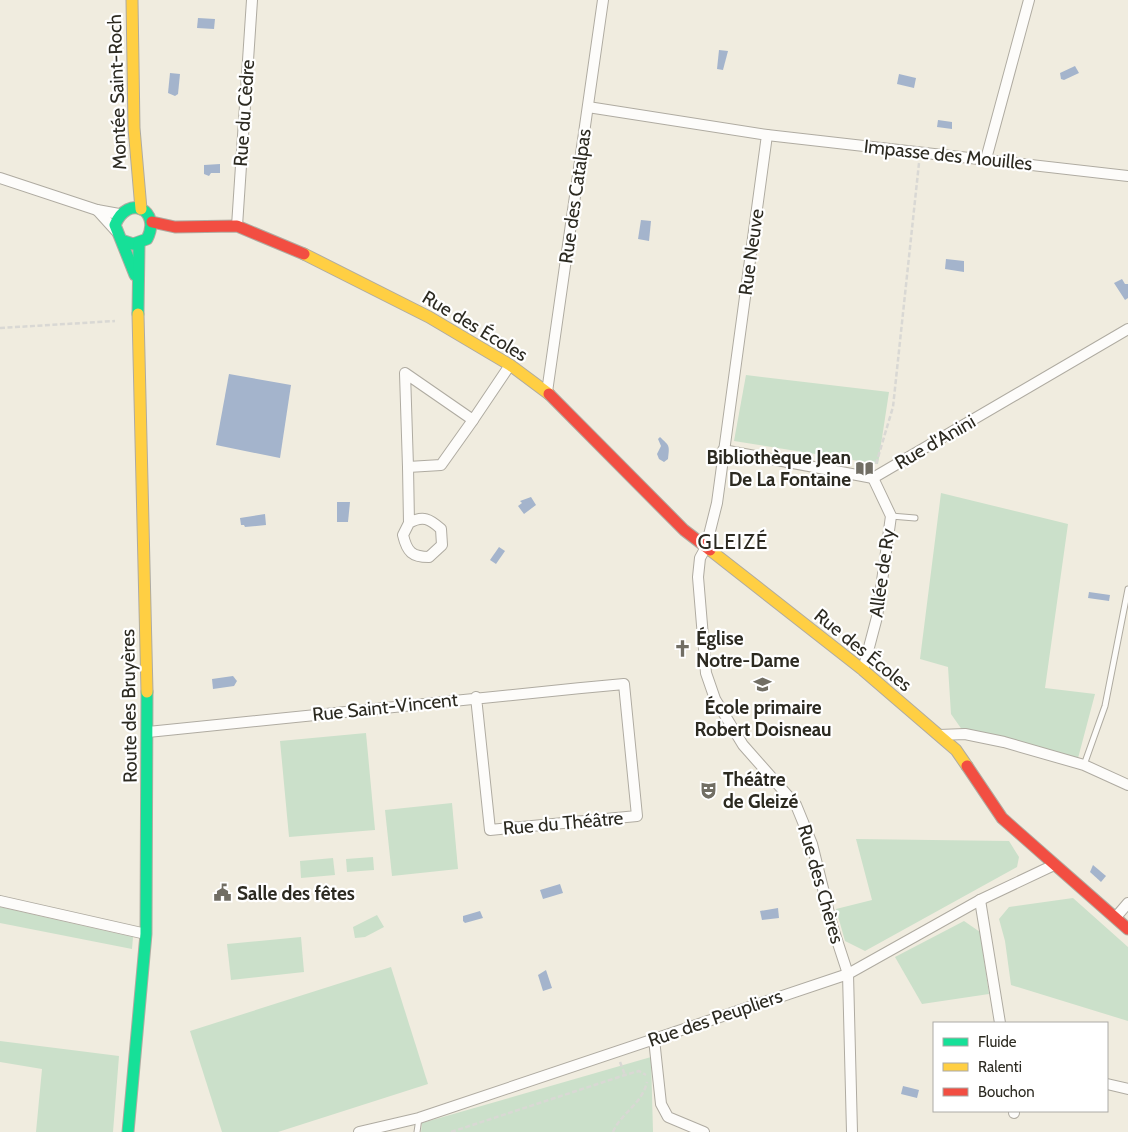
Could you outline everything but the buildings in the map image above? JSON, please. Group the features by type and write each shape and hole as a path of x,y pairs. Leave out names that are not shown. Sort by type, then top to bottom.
{"main road":[{"name":"Montée Saint-Roch","path":"132,0 136,208"},
{"path":"119,235 133,244 139,244 150,236 152,222 146,212 136,208 119,214 116,219 119,235 137,278"},
{"name":"Rue des Écoles","path":"152,222 175,227 237,226 268,237 346,273 429,317 510,365 547,392 684,530 863,670 956,750 1002,818 1054,866 1128,929"},
{"name":"Route des Bruyères","path":"128,1132 146,934 148,861 148,732 137,278 139,244"}],"street":[{"name":"Rue du Cèdre","path":"237,226 252,0"},
{"name":"Rue des Catalpas","path":"547,392 603,0"},
{"path":"986,159 1029,0"},
{"path":"588,107 767,135"},
{"name":"Impasse des Mouilles","path":"767,135 1128,176"},
{"name":"Rue Neuve","path":"706,548 717,502 767,135"},
{"path":"0,178 97,210 119,214"},
{"path":"97,210 119,235"},
{"name":"Rue des Écoles","path":"150,236 175,227"},
{"name":"Rue d'Anini","path":"723,450 873,478 1128,329"},
{"path":"408,467 441,465 510,365"},
{"path":"409,523 405,373 473,420"},
{"name":"Allée de Ry","path":"863,670 880,617 890,516 873,478"},
{"name":"Rue des Chères","path":"706,548 700,558 698,578 706,673 715,699 743,745 796,805 812,844 832,925 848,974 852,1132"},
{"name":"Rue Saint-Vincent","path":"148,732 624,684"},
{"name":"Rue du Théâtre","path":"476,698 490,830 637,816 624,684"},
{"path":"939,735 965,734 1084,765 1128,785"},
{"name":"Rue des Peupliers","path":"359,1132 419,1118 848,974 980,900 1054,866"},
{"path":"980,900 1000,1022"},
{"path":"0,901 146,934"},
{"path":"1116,917 1128,904"},
{"path":"654,1039 660,1104 668,1117 704,1132"},
{"path":"1108,1084 1128,1089"}],"lane":[{"path":"890,516 915,518"},
{"path":"1084,765 1105,706 1128,589"},
{"path":"417,1132 419,1118"}],"path":[{"path":"873,478 893,407 920,152"},
{"path":"0,328 115,321"},
{"path":"450,1132 625,1075 639,1072 646,1074 647,1084 642,1095 622,1117 613,1132"}],"green space":[{"path":"746,375 889,392 878,464 734,441"},
{"path":"941,493 1068,524 1045,688 1095,694 1077,762 965,734 951,714 948,667 920,659"},
{"path":"366,733 375,830 289,837 280,741"},
{"path":"452,803 458,869 392,876 385,810"},
{"path":"856,839 1009,841 1019,857 1017,867 865,951 845,941 836,909 872,900"},
{"path":"373,857 374,870 347,872 346,859"},
{"path":"333,858 335,875 301,878 300,861"},
{"path":"1073,898 1128,947 1128,1021 1011,985 1005,941 999,919 1009,907"},
{"path":"0,907 133,937 132,949 0,923"},
{"path":"377,915 384,927 365,937 355,938 353,927"},
{"path":"964,921 980,932 989,994 922,1004 895,957"},
{"path":"301,937 304,972 231,980 227,944"},
{"path":"391,967 428,1084 278,1132 222,1132 190,1031"},
{"path":"0,1041 119,1056 113,1132 36,1132 42,1069 0,1062"},
{"path":"651,1057 653,1132 421,1132 422,1123"}],"water":[{"path":"198,18 215,19 214,29 197,28"},
{"path":"719,50 728,51 723,70 717,69"},
{"path":"1075,66 1079,73 1064,80 1061,79 1060,73"},
{"path":"170,73 180,74 178,94 175,96 168,93"},
{"path":"899,74 916,78 914,88 897,84"},
{"path":"938,120 952,122 952,129 937,127"},
{"path":"220,164 220,173 211,173 209,176 204,174 204,165"},
{"path":"641,220 651,221 649,241 638,239"},
{"path":"946,259 964,261 964,272 945,269"},
{"path":"1122,279 1125,284 1128,284 1128,298 1125,300 1114,283"},
{"path":"229,374 291,385 280,458 216,445"},
{"path":"660,437 669,448 668,459 664,462 659,459 657,454 661,446 658,439"},
{"path":"531,497 536,505 524,514 518,506 522,503 520,501"},
{"path":"337,502 350,502 348,522 337,522"},
{"path":"265,514 266,525 245,527 241,525 240,518"},
{"path":"499,547 505,551 496,564 490,560"},
{"path":"1089,592 1110,595 1109,601 1088,598"},
{"path":"233,676 237,681 234,686 213,689 212,679"},
{"path":"1093,865 1106,876 1101,882 1090,872"},
{"path":"560,884 563,893 543,899 540,890"},
{"path":"778,908 779,918 762,920 760,911"},
{"path":"480,911 483,918 465,923 463,921 463,916"},
{"path":"546,970 552,988 543,991 538,975"},
{"path":"903,1086 919,1090 917,1098 901,1094"}],"traffic: fast":[{"path":"121,240 133,244 147,239 150,229 150,220 147,213 142,209 128,210 121,215 115,225 135,275"},
{"path":"138,314 139,244"},
{"path":"128,1132 146,934 147,692"}],"traffic: slow":[{"path":"132,0 134,128 141,209"},
{"path":"304,254 429,317 510,365 549,394"},
{"path":"138,314 147,692"},
{"path":"710,550 863,670 956,750 967,766"}],"traffic: jam":[{"path":"152,222 175,227 237,226 304,254"},
{"path":"549,394 684,530 710,550"},
{"path":"967,766 1002,818 1128,929"}],"place":[{"name":"Bibliothèque Jean De La Fontaine","path":"865,468"},
{"name":"Église Notre-Dame","path":"682,649"},
{"name":"École primaire Robert Doisneau","path":"763,684"},
{"name":"Théâtre de Gleizé","path":"709,790"},
{"name":"Salle des fêtes","path":"223,893"}],"district":[{"name":"GLEIZÉ","path":"733,541"}]}
